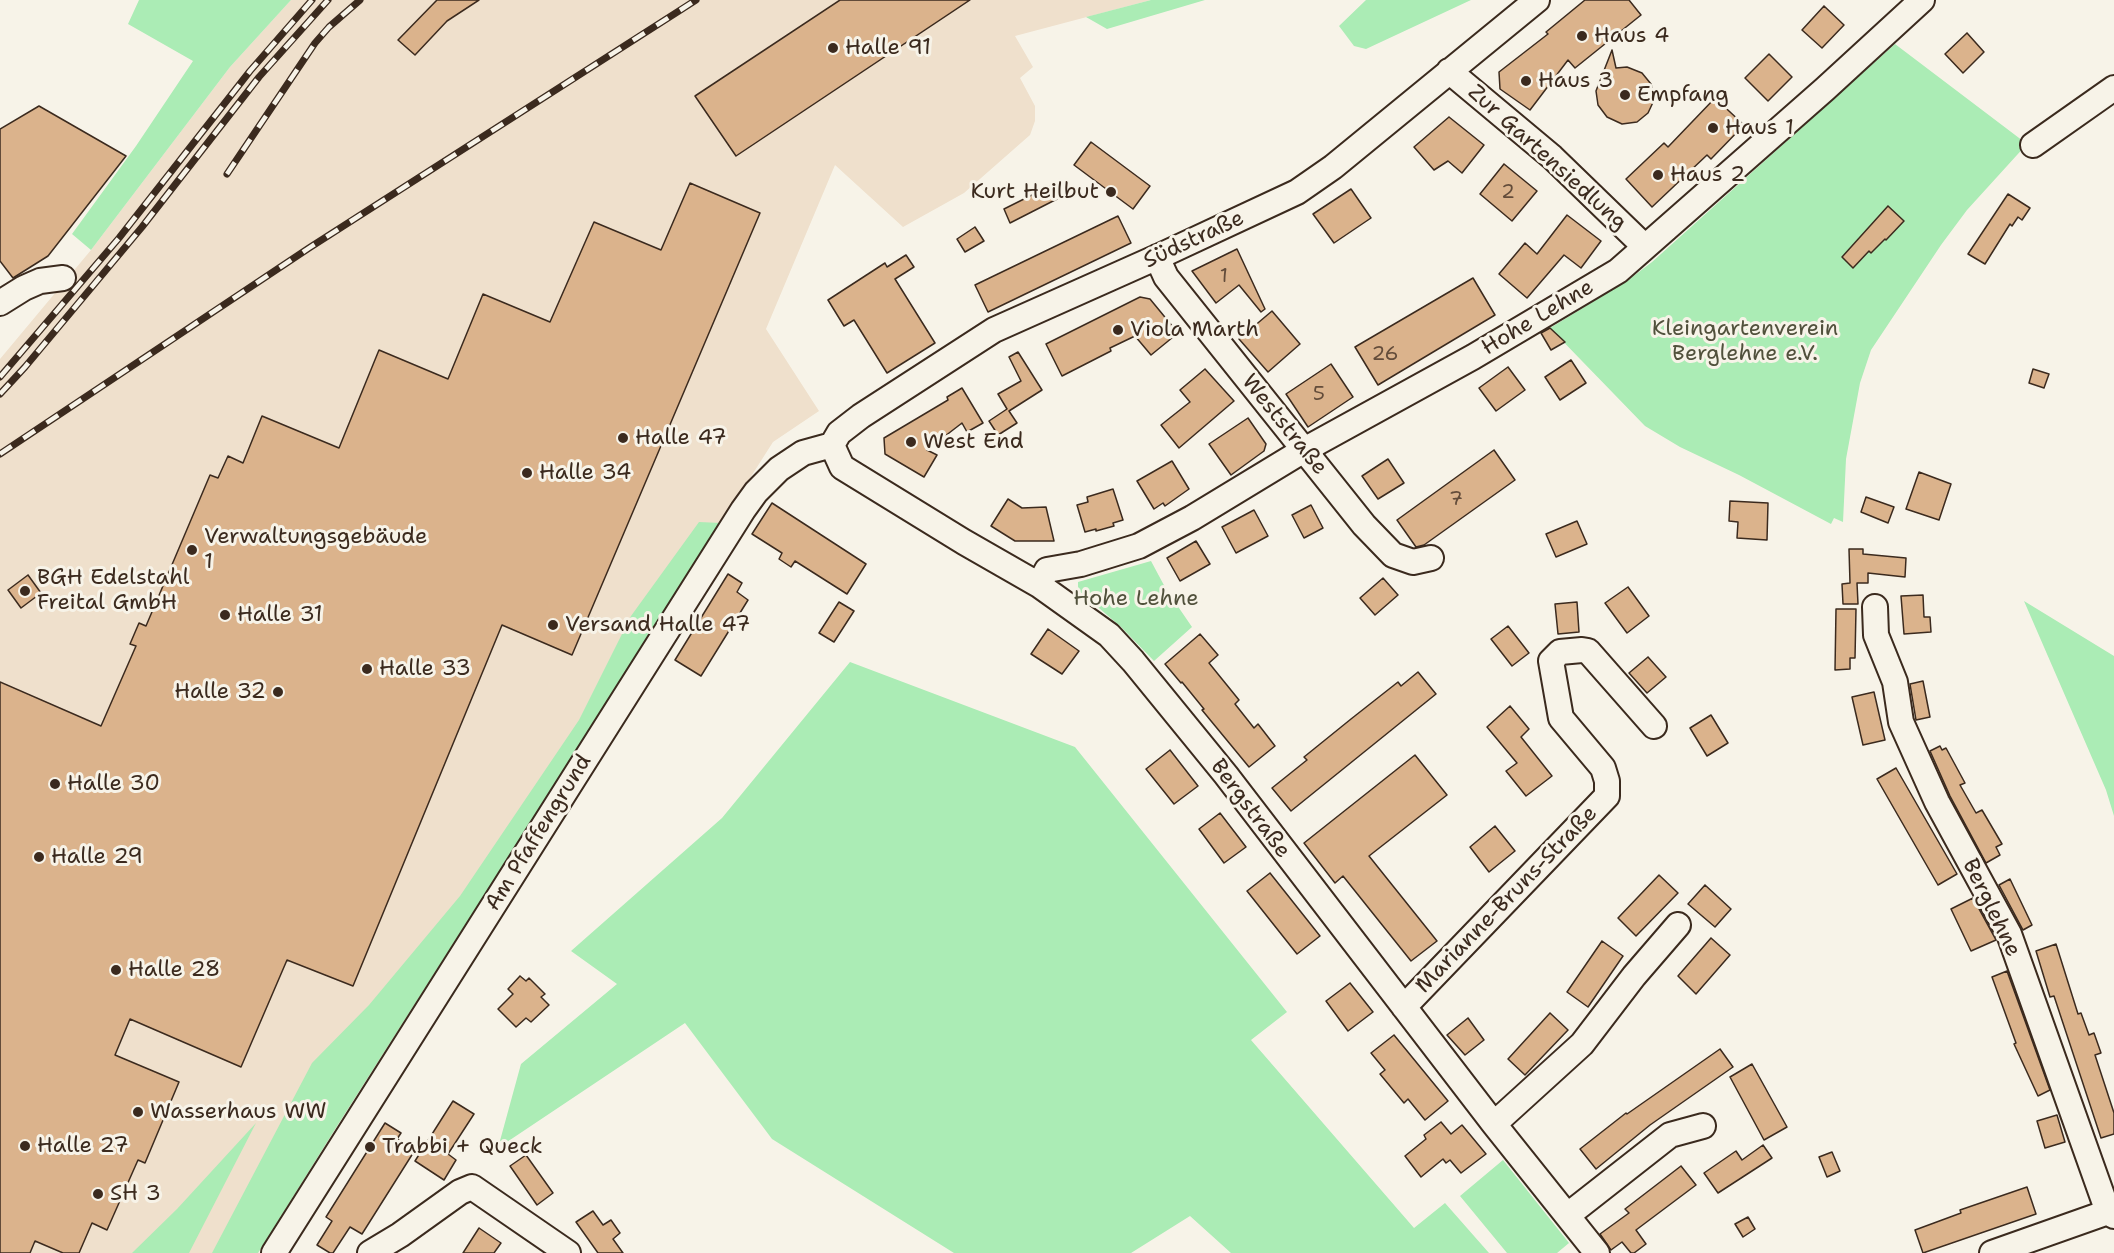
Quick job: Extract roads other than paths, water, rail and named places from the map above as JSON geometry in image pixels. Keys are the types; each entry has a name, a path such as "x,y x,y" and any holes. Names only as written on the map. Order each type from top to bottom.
{"street":[{"name":"Südstraße","path":"832,445 839,433 861,416 994,330 1297,192 1333,167 1537,0"},
{"name":"Hohe Lehne","path":"1039,585 1047,570 1081,564 1138,546 1202,512 1304,450 1473,357 1618,271 1825,89 1922,0"},
{"name":"Zur Gartensiedlung","path":"1449,71 1552,157 1644,246"},
{"path":"2033,146 2114,88"},
{"name":"Weststraße","path":"1157,257 1166,277 1364,525 1393,555 1413,562 1431,558"},
{"path":"0,303 40,281 63,278"},
{"name":"Bergstraße","path":"832,445 842,467 1039,585 1109,635 1226,775 1302,877 1597,1253"},
{"name":"Am Pfaffengrund","path":"274,1253 743,510 756,492 779,469 803,453 832,445"},
{"name":"Berglehne","path":"1875,607 1876,635 1895,682 1901,722 1937,802 2009,934 2111,1214"},
{"name":"Marianne-Bruns-Straße","path":"1404,1007 1607,796 1607,781 1603,768 1562,718 1551,662 1555,657 1560,652 1588,651 1654,726"},
{"path":"1494,1124 1582,1044 1634,976 1678,925"},
{"path":"1568,1215 1670,1135 1704,1126"},
{"path":"370,1253 400,1235 460,1192 472,1187 568,1253"},
{"path":"1992,1253 2111,1214"}],"railway":[{"path":"0,377 119,238 250,71 312,0"},
{"path":"0,394 142,227 259,77 328,0"},
{"path":"227,174 315,43 329,27 360,0"},
{"path":"0,454 309,248 696,0"}],"place":[{"name":"Haus 4","path":"1582,36"},
{"name":"Halle 91","path":"833,48"},
{"name":"Haus 3","path":"1526,81"},
{"name":"Empfang","path":"1625,95"},
{"name":"Haus 1","path":"1713,128"},
{"name":"Haus 2","path":"1658,175"},
{"name":"Kurt Heilbut","path":"1111,192"},
{"name":"Viola Marth","path":"1118,330"},
{"name":"Halle 47","path":"623,438"},
{"name":"West End","path":"911,442"},
{"name":"Halle 34","path":"527,473"},
{"name":"Verwaltungsgebäude 1","path":"192,550"},
{"name":"BGH Edelstahl Freital GmbH","path":"25,591"},
{"name":"Halle 31","path":"225,615"},
{"name":"Versand Halle 47","path":"553,625"},
{"name":"Halle 33","path":"367,669"},
{"name":"Halle 32","path":"278,692"},
{"name":"Halle 30","path":"55,784"},
{"name":"Halle 29","path":"39,857"},
{"name":"Halle 28","path":"116,970"},
{"name":"Wasserhaus WW","path":"138,1112"},
{"name":"Halle 27","path":"25,1146"},
{"name":"Trabbi + Queck","path":"370,1147"},
{"name":"SH 3","path":"98,1194"}],"park label":[{"name":"Kleingartenverein Berglehne e.V.","path":"1745,342"}]}
